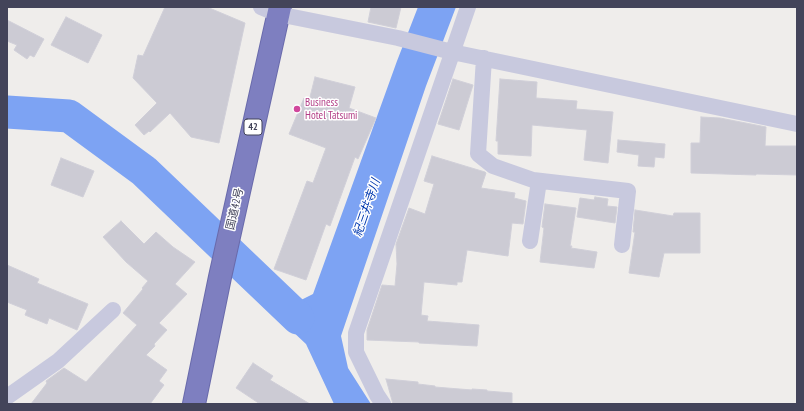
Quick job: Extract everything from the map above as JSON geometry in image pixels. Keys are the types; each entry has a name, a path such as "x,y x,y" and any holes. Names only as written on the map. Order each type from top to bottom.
{"highway":[{"name":"国道42号","path":"194,404 275,9"}],"street":[{"path":"383,404 356,352 356,333 449,51 468,7"},
{"path":"275,9 449,51 797,124"},
{"path":"484,58 478,154 493,166 533,180 628,191 622,244"},
{"path":"530,241 539,181"},
{"path":"7,397 58,361 113,310"}],"water":[{"name":"紀三井寺川","path":"418,7 456,7 426,86 341,336 348,368 371,404 334,404 306,344 259,300 272,276 301,300 313,294"}],"building":[{"path":"165,7 207,7 245,23 219,143 191,137 170,113 150,132 149,131 144,135 135,125 157,103 133,78 138,55 143,56"},
{"path":"371,7 401,7 396,28 368,22"},
{"path":"66,17 102,35 88,63 51,45"},
{"path":"7,20 44,39 34,57 30,55 27,59 14,50 17,45 7,41"},
{"path":"315,77 355,87 349,108 376,118 358,159 355,157 330,226 326,224 306,280 274,269 307,181 313,183 326,148 289,134 304,98 309,101"},
{"path":"453,79 473,85 459,130 438,124"},
{"path":"500,79 537,82 536,98 577,101 576,109 613,112 608,163 584,160 587,130 532,125 531,156 498,154 498,141 496,141"},
{"path":"701,117 720,118 766,127 765,146 797,146 797,175 691,173 691,143 700,143"},
{"path":"618,140 665,144 664,158 655,157 654,167 638,166 639,155 617,152"},
{"path":"432,156 485,172 486,173 481,188 515,193 514,198 526,201 523,224 512,223 508,256 467,250 462,282 457,282 457,285 424,282 421,315 428,316 427,321 479,325 477,346 367,340 367,330 382,285 395,286 397,264 396,244 409,208 425,214 434,184 424,181"},
{"path":"61,158 94,171 83,197 51,185"},
{"path":"595,197 608,199 607,206 617,207 615,223 577,217 580,198 594,200"},
{"path":"545,204 576,208 570,246 572,246 571,248 597,252 594,268 540,262"},
{"path":"635,210 673,216 674,213 700,213 700,253 664,253 659,277 629,273 635,232 633,232"},
{"path":"121,221 144,244 156,232 173,247 195,262 175,284 187,294 159,323 167,330 146,355 167,370 159,381 164,385 150,404 31,404 47,383 46,381 64,368 86,382 137,325 123,313 148,281 126,262 103,237"},
{"path":"7,265 39,279 37,283 88,304 77,330 49,318 47,324 25,315 27,310 7,302"},
{"path":"253,363 273,376 270,380 310,404 260,404 236,388"},
{"path":"386,379 418,382 418,384 435,387 512,393 512,404 393,404"}],"waterway":[{"path":"7,112 69,116 144,171 298,318"}],"place":[{"name":"Business Hotel Tatsumi","path":"297,109"}]}
